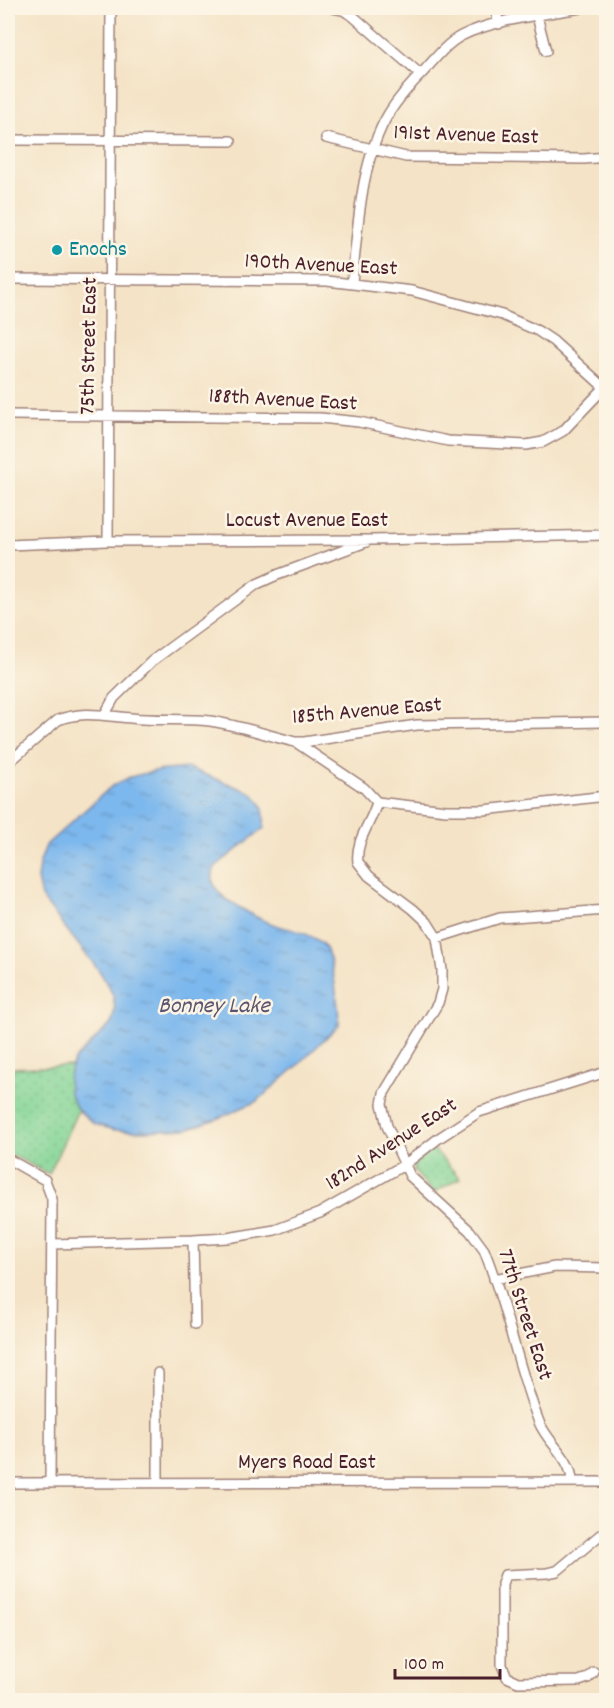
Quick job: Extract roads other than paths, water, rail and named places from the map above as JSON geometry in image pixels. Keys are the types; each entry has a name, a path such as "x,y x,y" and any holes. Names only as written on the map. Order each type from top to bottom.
{"street":[{"name":"75th Street East","path":"108,541 111,8"},
{"path":"333,8 343,10 354,17 420,75"},
{"path":"495,8 499,24"},
{"path":"352,282 366,174 372,151 389,114 408,87 444,49 460,37 499,24 581,8"},
{"path":"537,16 546,51"},
{"name":"191st Avenue East","path":"326,138 372,151 418,158 584,159 606,157"},
{"path":"8,140 231,141"},
{"name":"190th Avenue East","path":"8,279 303,280 352,282 421,293 517,321 553,342 606,388"},
{"name":"188th Avenue East","path":"8,415 320,418 448,441 526,445 543,442 562,431 606,388"},
{"name":"Locust Avenue East","path":"8,545 108,541 372,540 606,535"},
{"path":"105,714 114,698 152,661 257,584 277,574 372,540"},
{"name":"185th Avenue East","path":"8,763 58,720 67,716 105,714 128,718 211,722 295,742 317,741 417,725 606,722"},
{"path":"295,742 364,788 377,802 446,810 484,810 606,796"},
{"name":"77th Street East","path":"377,802 359,843 360,866 369,876 420,915 436,938 442,970 441,995 382,1100 387,1126 410,1176 481,1244 540,1426 569,1464 572,1470 572,1481"},
{"path":"436,938 500,918 606,910"},
{"name":"182nd Avenue East","path":"52,1244 193,1240 253,1234 297,1223 320,1213 404,1165 439,1138 486,1109 606,1072"},
{"path":"8,1159 36,1174 48,1184 52,1199 50,1483"},
{"path":"193,1240 195,1324"},
{"path":"494,1279 555,1267 606,1268"},
{"path":"158,1373 158,1482"},
{"name":"Myers Road East","path":"8,1483 606,1482"},
{"path":"594,1672 588,1678 579,1681 518,1682 507,1677 502,1665 502,1584 505,1575 547,1573 557,1570 606,1530"}],"water":[{"name":"Bonney Lake","path":"188,768 250,792 261,804 264,812 264,828 215,867 213,882 221,894 244,910 270,923 314,938 325,947 333,973 339,1025 257,1101 217,1119 187,1129 115,1130 94,1124 78,1110 69,1093 68,1078 74,1060 111,1024 115,1010 113,995 100,972 41,897 37,879 39,865 46,845 112,786 130,777 155,771"}],"place":[{"name":"Enochs","path":"57,250"}]}
